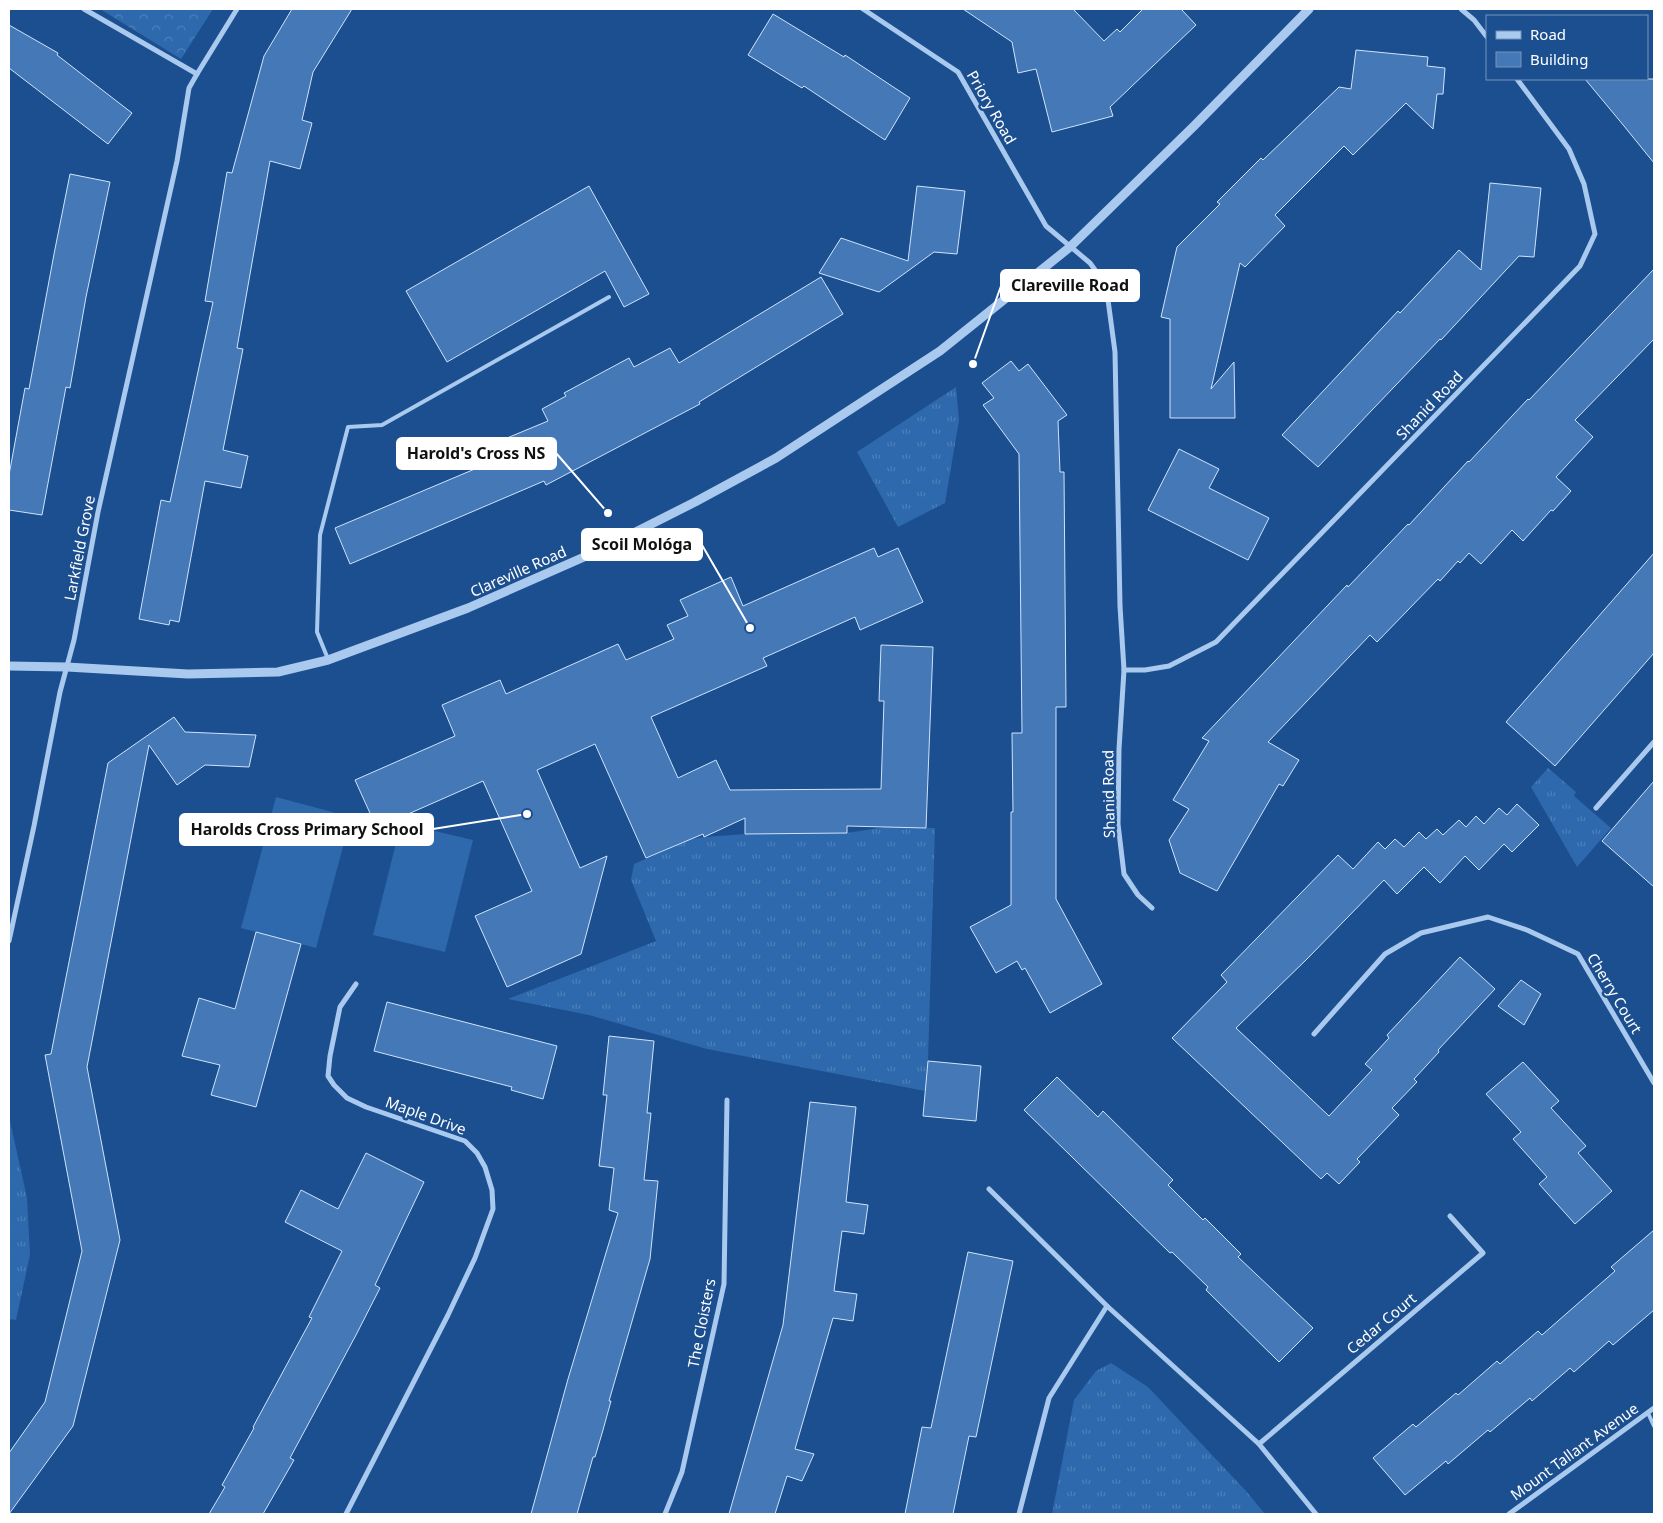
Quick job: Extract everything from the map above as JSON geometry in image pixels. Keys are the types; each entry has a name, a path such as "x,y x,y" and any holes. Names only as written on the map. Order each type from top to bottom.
{"street":[{"path":"84,9 197,74 237,9"},
{"name":"Priory Road","path":"863,9 958,72 1046,226 1070,247"},
{"name":"Clareville Road","path":"9,666 67,667 188,674 278,672 328,660 468,608 600,550 695,502 776,458 940,351 1070,247 1194,126 1309,9"},
{"path":"1461,9 1474,20 1486,36"},
{"name":"Larkfield Grove","path":"9,941 60,692 74,640 98,512 177,161 190,88 197,74"},
{"name":"Shanid Road","path":"1124,670 1145,670 1169,666 1216,642 1580,266 1595,234 1584,184 1569,149 1518,80"},
{"name":"Shanid Road","path":"1070,247 1090,263 1106,285 1110,315 1114,352 1120,606 1124,670 1118,824 1124,874 1138,895 1152,908"},
{"path":"1596,808 1654,742"},
{"name":"Cherry Court","path":"1314,1034 1385,954 1421,933 1488,917 1527,930 1578,954 1654,1083"},
{"name":"Maple Drive","path":"346,1514 448,1315 474,1258 493,1209 492,1190 485,1166 477,1153 465,1141 366,1107 346,1098 328,1076 340,1007 356,984"},
{"name":"The Cloisters","path":"665,1514 682,1472 724,1284 727,1100"},
{"path":"988,1189 1107,1306 1258,1444 1316,1514"},
{"name":"Cedar Court","path":"1258,1444 1483,1253 1450,1216"},
{"path":"1019,1514 1049,1398 1107,1306"},
{"name":"Mount Tallant Avenue","path":"1509,1514 1654,1408"}],"lane":[{"path":"328,660 317,632 320,535 348,427 382,425 609,297"},
{"path":"1648,1413 1654,1426"}],"green space":[{"path":"100,9 213,9 181,59"},
{"path":"956,387 959,420 945,503 898,527 857,452"},
{"path":"1548,768 1576,792 1574,796 1611,828 1577,867 1531,787"},
{"path":"276,797 351,817 316,948 241,928"},
{"path":"401,823 473,840 445,952 373,935"},
{"path":"885,827 935,828 928,1061 925,1091 707,1049 589,1015 508,999 656,941 631,880 634,864 691,839 745,834 847,833"},
{"path":"9,1121 27,1198 30,1255 16,1320 9,1319"},
{"path":"1111,1363 1148,1387 1246,1491 1265,1514 1052,1514 1074,1400 1096,1371"}],"building":[{"path":"292,9 352,9 313,72 302,120 312,123 300,169 270,161 237,348 243,349 223,450 248,456 241,488 205,481 179,622 170,620 169,625 139,619 161,500 170,502 213,302 205,301 227,172 232,173 264,56"},
{"path":"963,9 1073,9 1104,41 1117,29 1120,32 1143,9 1181,9 1196,25 1110,107 1113,116 1052,132 1036,69 1018,73 1012,42"},
{"path":"773,14 844,57 845,55 910,98 885,140 804,86 802,88 748,55"},
{"path":"9,25 58,53 57,55 132,113 108,144 9,68"},
{"path":"1356,50 1428,57 1427,66 1445,68 1443,94 1437,94 1433,129 1406,103 1353,155 1344,146 1275,215 1285,226 1245,267 1240,263 1211,389 1234,362 1235,418 1170,418 1170,319 1161,317 1177,247 1220,204 1217,202 1261,158 1263,160 1339,87 1351,89"},
{"path":"1654,79 1654,163 1586,80"},
{"path":"70,174 110,182 86,297 70,388 66,387 42,515 9,510 9,475 25,388 29,389"},
{"path":"1490,183 1541,188 1534,257 1519,256 1318,467 1282,435 1398,311 1400,313 1459,250 1481,270"},
{"path":"589,186 649,294 624,307 605,271 447,362 406,291"},
{"path":"917,186 965,191 957,254 934,252 879,292 819,273 841,238 908,261"},
{"path":"1654,269 1654,339 1575,420 1593,437 1556,477 1571,491 1523,541 1512,530 1481,564 1469,553 1460,563 1458,561 1377,642 1370,635 1268,742 1299,760 1283,786 1279,784 1217,891 1180,873 1169,840 1189,809 1173,800 1209,741 1202,738 1347,585 1348,587 1409,525 1468,461"},
{"path":"821,277 843,314 699,402 700,404 546,485 544,481 350,564 335,528 489,463 483,448 548,421 542,409 566,396 564,393 629,358 634,367 670,348 679,363"},
{"path":"1011,361 1019,371 1028,364 1067,415 1058,421 1060,472 1064,472 1066,707 1056,707 1056,899 1102,984 1050,1013 1025,968 1022,970 1017,961 996,973 970,927 1011,905 1012,733 1022,733 1019,454 983,405 994,398 982,383"},
{"path":"1179,449 1219,469 1209,488 1269,518 1248,560 1148,510"},
{"path":"874,548 878,557 898,548 923,602 860,630 855,617 763,658 767,666 651,717 678,778 716,760 730,790 881,789 884,701 879,701 881,645 933,647 926,828 847,826 847,833 745,834 745,818 704,837 703,834 646,858 595,744 537,770 580,868 607,856 581,954 507,987 475,916 532,891 483,781 390,822 374,822 355,780 455,736 442,705 500,680 506,694 618,644 626,660 674,639 667,625 688,616 680,600 731,577 743,606"},
{"path":"1654,553 1654,653 1555,766 1506,722"},
{"path":"174,717 185,732 256,735 249,767 205,765 177,785 149,745 87,1067 120,1240 73,1426 9,1514 9,1453 45,1402 82,1251 45,1055 51,1054 108,763"},
{"path":"1654,781 1654,887 1602,841"},
{"path":"1517,804 1539,825 1512,852 1504,844 1479,870 1465,856 1440,883 1424,867 1397,894 1384,880 1236,1028 1329,1116 1372,1070 1365,1064 1389,1038 1387,1035 1460,957 1495,989 1438,1050 1439,1052 1414,1079 1417,1082 1392,1108 1399,1115 1357,1159 1360,1162 1339,1184 1327,1173 1321,1179 1172,1038 1227,982 1221,975 1338,855 1353,869 1378,842 1385,849 1395,839 1404,847 1419,832 1426,839 1437,829 1443,835 1459,820 1466,827 1476,816 1484,824 1499,808 1507,815"},
{"path":"256,932 301,944 256,1107 211,1095 220,1065 182,1056 199,998 235,1009"},
{"path":"1521,980 1541,994 1524,1025 1498,1006"},
{"path":"387,1002 557,1046 543,1099 511,1090 512,1087 374,1051"},
{"path":"609,1036 654,1041 647,1113 651,1113 644,1180 658,1181 650,1259 609,1401 611,1401 603,1430 595,1457 593,1457 577,1514 531,1514 568,1379 618,1213 609,1210 614,1168 599,1166 607,1095 603,1095"},
{"path":"928,1061 981,1066 976,1121 923,1116"},
{"path":"1523,1062 1559,1101 1551,1108 1586,1146 1578,1153 1612,1191 1575,1224 1539,1184 1547,1177 1513,1139 1521,1132 1486,1094"},
{"path":"1057,1077 1098,1117 1103,1111 1173,1180 1168,1185 1203,1220 1205,1218 1241,1254 1238,1257 1313,1328 1279,1362 1206,1290 1208,1287 1172,1252 1170,1253 1024,1110"},
{"path":"810,1102 856,1107 846,1202 868,1205 864,1234 842,1231 834,1291 857,1294 853,1321 833,1318 795,1449 814,1454 802,1481 787,1476 775,1514 729,1514 783,1325"},
{"path":"366,1153 424,1182 375,1285 380,1288 290,1458 294,1460 263,1514 209,1514 225,1487 222,1485 312,1318 309,1317 342,1251 285,1222 301,1190 338,1209"},
{"path":"1654,1230 1654,1310 1613,1345 1609,1341 1574,1372 1570,1368 1532,1401 1530,1398 1490,1432 1488,1430 1448,1464 1446,1461 1405,1495 1373,1458 1413,1424 1416,1427 1456,1393 1458,1395 1497,1361 1500,1364 1538,1331 1542,1335 1615,1271 1611,1267"},
{"path":"968,1252 1013,1261 976,1437 969,1436 953,1514 905,1514 922,1427 931,1428"}],"place":[{"name":"Clareville Road","path":"973,364"},
{"name":"Harold's Cross NS","path":"608,513"},
{"name":"Scoil Mológa","path":"750,628"},
{"name":"Harolds Cross Primary School","path":"527,814"}]}
